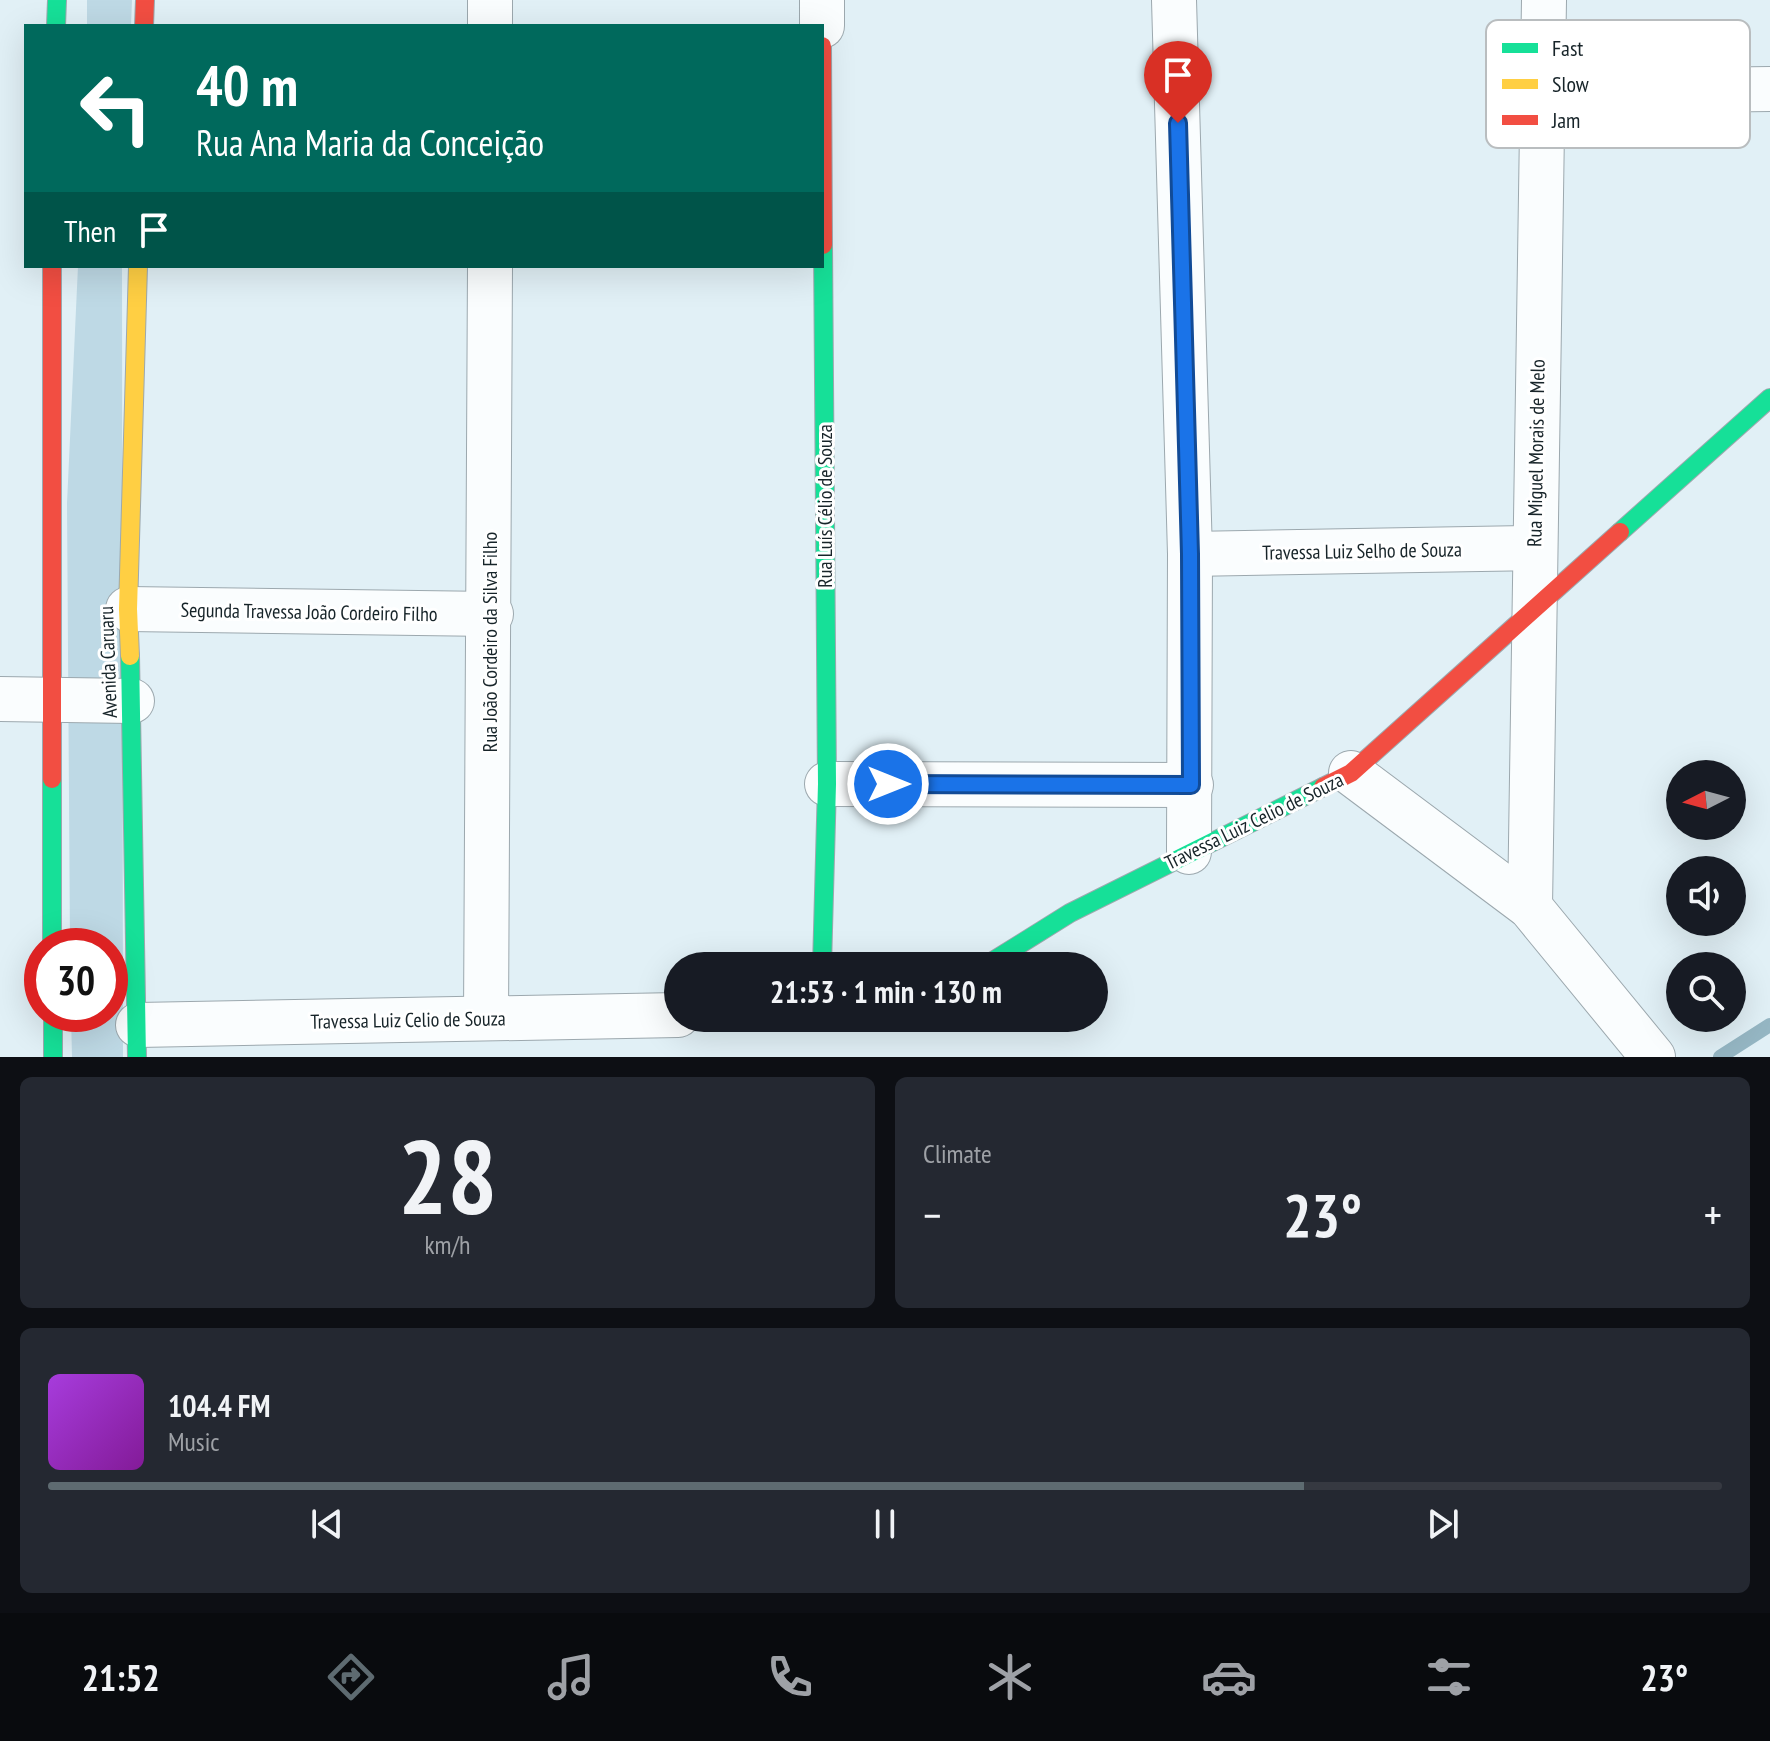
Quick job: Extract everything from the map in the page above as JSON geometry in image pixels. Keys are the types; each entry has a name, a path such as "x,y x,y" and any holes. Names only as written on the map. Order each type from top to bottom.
{"street":[{"path":"56,24 57,0"},
{"path":"144,24 145,0"},
{"path":"490,0 490,24"},
{"path":"822,0 822,24"},
{"path":"1174,0 1190,554 1189,852"},
{"name":"Rua Miguel Morais de Melo","path":"1544,0 1544,20"},
{"path":"1750,89 1770,89"},
{"name":"Rua Miguel Morais de Melo","path":"1530,907 1533,548 1544,148"},
{"path":"52,268 49,701 52,928"},
{"name":"Avenida Caruaru","path":"138,268 128,609 138,1041"},
{"name":"Rua João Cordeiro da Silva Filho","path":"486,1018 491,614 490,268"},
{"name":"Rua Luís Célio de Souza","path":"822,952 827,784 824,268"},
{"name":"Travessa Luiz Celio de Souza","path":"1007,952 1070,913 1351,773 1770,398"},
{"name":"Travessa Luiz Selho de Souza","path":"1190,554 1533,548"},
{"name":"Segunda Travessa João Cordeiro Filho","path":"128,609 491,614"},
{"path":"0,699 132,701"},
{"path":"1351,773 1530,907 1653,1057"},
{"path":"827,784 1191,785"},
{"name":"Travessa Luiz Celio de Souza","path":"138,1041 486,1018 664,1015"},
{"path":"53,1032 53,1057"}],"shaded area":[{"path":"87,0 132,0 131,24 87,24"},
{"path":"78,268 122,268 123,928 70,928 67,503"},
{"path":"71,1032 123,1032 123,1057 72,1057"}],"waterway":[{"path":"1720,1057 1770,1025"}],"traffic: fast":[{"path":"56,24 57,0"},
{"path":"822,952 827,784 823,268"},
{"path":"1620,532 1770,398"},
{"path":"130,656 137,1057"},
{"path":"52,779 52,928"},
{"path":"1007,952 1070,913 1323,787"},
{"path":"53,1032 53,1057"}],"traffic: slow":[{"path":"130,656 128,609 138,268"}],"traffic: jam":[{"path":"144,24 145,0"},
{"path":"52,268 52,779"},
{"path":"1323,787 1351,773 1620,532"}],"route":[{"path":"888,784 1191,785 1190,554 1178,123"}]}
